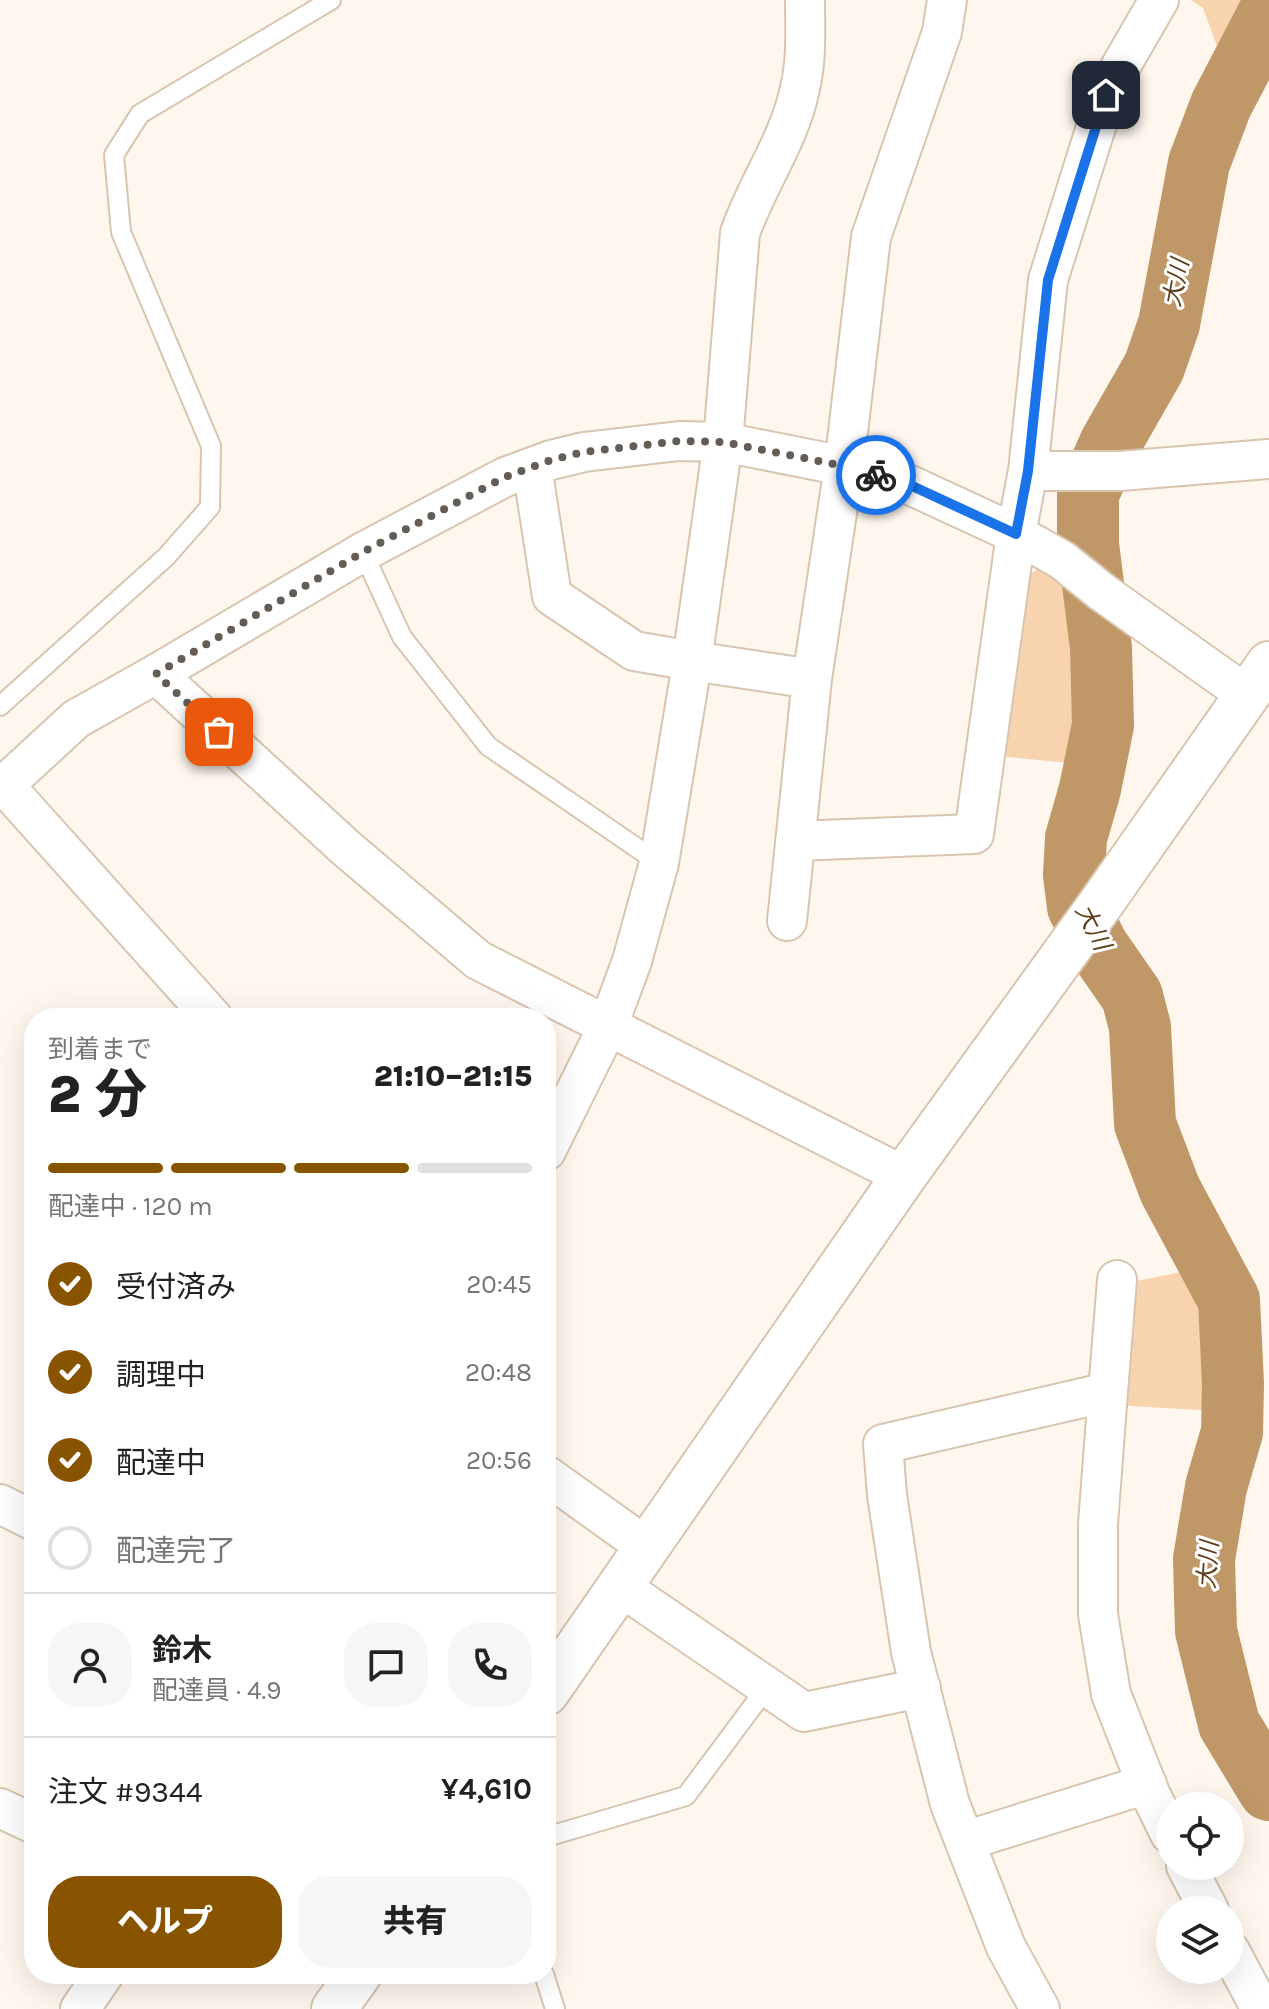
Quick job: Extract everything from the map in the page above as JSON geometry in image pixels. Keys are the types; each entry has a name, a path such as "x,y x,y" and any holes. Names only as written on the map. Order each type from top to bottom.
{"street":[{"path":"556,1131 608,1026 632,961 659,863 723,442 740,233 749,206 785,135 800,89 805,48 805,0"},
{"path":"787,921 812,679 844,466 871,237 942,32 947,0"},
{"path":"795,841 974,834 1016,534 1041,471 1048,280 1106,95 1159,0"},
{"path":"204,1008 2,787 76,719 363,552 505,477 551,460 584,452 679,441 723,442 844,466 910,485 1016,534 1062,560 1102,592 1258,679 904,1176 556,1679"},
{"path":"1041,471 1120,471 1269,459"},
{"path":"532,467 552,596 634,651 812,679"},
{"path":"156,674 346,848 478,960 904,1176"},
{"path":"1117,1280 1098,1524 1098,1614 1111,1694 1156,1804"},
{"path":"1040,2009 1006,1947 950,1804 911,1652 883,1444 1108,1392"},
{"path":"556,1482 648,1548"},
{"path":"0,1504 24,1516"},
{"path":"621,1587 804,1712 921,1688"},
{"path":"965,1841 1147,1784"},
{"path":"0,1808 24,1819"},
{"path":"80,2009 97,1984"},
{"path":"334,2009 352,1984"},
{"path":"1241,1984 1249,2006"}],"lane":[{"path":"0,706 166,557 210,507 211,446 121,232 114,155 140,114 331,0"},
{"path":"363,552 402,637 488,746 659,863"},
{"path":"556,1834 686,1796 767,1687"},
{"path":"547,1984 555,2009"}],"shaded area":[{"path":"1191,0 1268,0 1228,76 1203,8"},
{"path":"1041,567 1088,595 1097,724 1089,765 990,755 1016,583"},
{"path":"1201,1268 1211,1299 1216,1411 1115,1405 1132,1282"}],"waterway":[{"name":"大川","path":"1269,13 1221,105 1199,163 1169,324 1154,367 1110,444 1088,494 1088,544 1101,648 1103,725 1076,838 1074,875 1078,907 1098,947 1132,996 1140,1027 1145,1124 1170,1190 1229,1300 1232,1432 1216,1487 1204,1559 1206,1631 1229,1724 1269,1790"}],"way so far":[{"path":"219,732 156,674 363,552 505,477 584,452 679,441 723,442 876,475"}],"route":[{"path":"876,475 910,485 1016,534 1028,471 1048,280 1106,95"}]}
